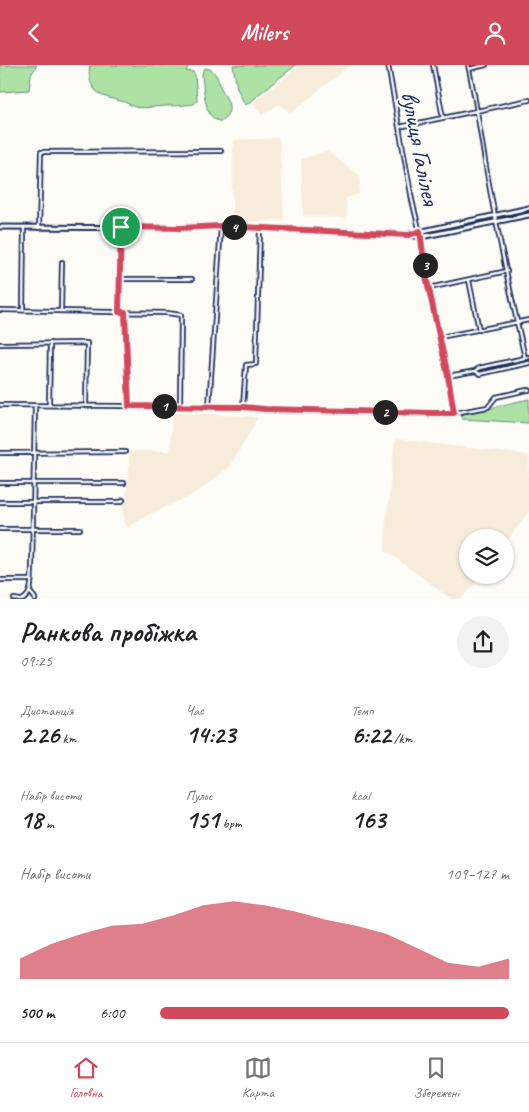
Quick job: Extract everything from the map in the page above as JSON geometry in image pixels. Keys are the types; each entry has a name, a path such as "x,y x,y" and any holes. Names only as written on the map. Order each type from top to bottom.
{"street":[{"name":"вулиця Галілея","path":"388,65 412,200 422,237 429,288 454,413"},
{"path":"433,65 443,118"},
{"path":"448,376 527,357 517,323 495,215 468,67 486,65"},
{"path":"399,127 529,100"},
{"path":"39,228 41,152 221,151"},
{"path":"409,235 529,208"},
{"path":"0,227 180,228 221,226 422,237 529,215"},
{"path":"209,407 221,226"},
{"path":"24,227 24,310"},
{"path":"119,312 121,227"},
{"path":"243,407 246,365 256,364 260,229"},
{"path":"61,310 62,262"},
{"path":"429,288 507,271"},
{"path":"120,279 192,279"},
{"path":"469,280 479,330"},
{"path":"0,310 61,310 181,315 180,407"},
{"path":"125,312 129,406"},
{"path":"440,337 529,320"},
{"path":"0,343 87,343 86,405"},
{"path":"49,405 50,343"},
{"path":"475,371 480,373 529,363"},
{"path":"0,405 243,407 454,413 488,407 496,397 529,391"},
{"path":"14,599 27,597 30,592 35,406"},
{"path":"0,453 125,452"},
{"path":"0,483 124,483"},
{"path":"0,502 117,502 124,500"},
{"path":"0,529 80,529"},
{"path":"0,580 31,580"},
{"path":"30,592 36,599"}],"shaded area":[{"path":"300,65 350,65 291,113 280,104 262,115 253,103"},
{"path":"279,138 284,220 232,223 233,140"},
{"path":"327,151 360,176 359,194 346,198 347,218 303,216 301,159"},
{"path":"172,413 258,417 229,467 190,496 152,513 128,527 125,523 122,504 126,500 129,451 170,451"},
{"path":"395,439 529,455 529,511 514,532 514,529 459,529 459,584 475,584 461,599 451,599 385,550"}],"green space":[{"path":"0,65 37,65 31,75 29,90 0,92"},
{"path":"90,65 189,65 186,71 193,72 195,75 197,101 194,104 184,105 135,107 123,101 103,96 95,90 89,76"},
{"path":"233,65 296,65 245,105 237,88"},
{"path":"205,68 213,71 217,77 228,103 229,111 222,121 216,120 208,111 202,75"},
{"path":"529,399 529,423 462,419 461,414"}],"route":[{"path":"221,226 409,235 420,231 426,276 448,376 454,413 129,406 125,312 119,312 121,227 180,228 221,226"}]}
